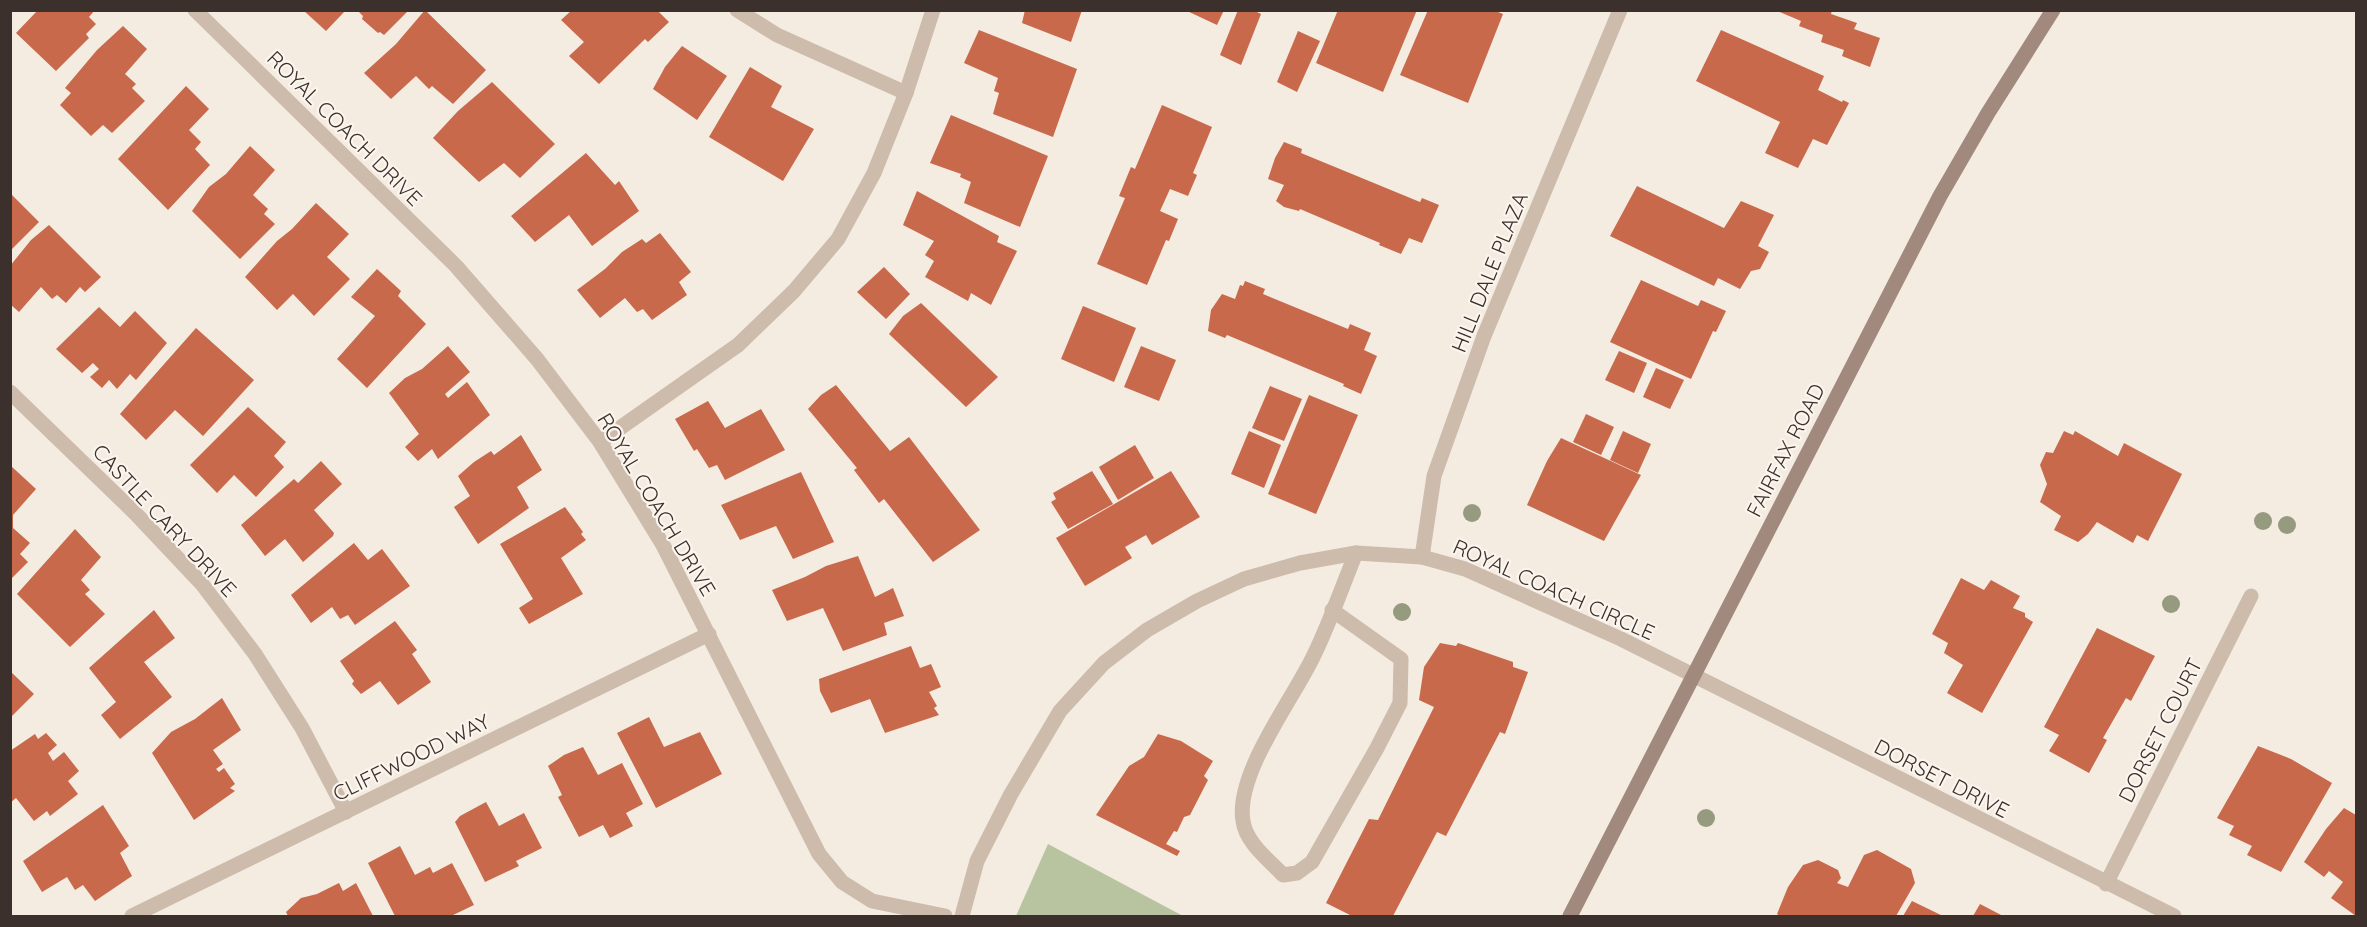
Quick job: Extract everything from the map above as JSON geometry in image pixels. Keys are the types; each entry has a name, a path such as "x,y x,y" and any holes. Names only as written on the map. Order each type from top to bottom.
{"main road":[{"name":"FAIRFAX ROAD","path":"1570,916 1940,196 1988,113 2053,10"}],"street":[{"name":"ROYAL COACH DRIVE","path":"195,10 456,266 537,359 600,442 663,545 710,634 819,854 842,882 872,901 945,916"},
{"path":"737,10 777,35 906,93"},
{"path":"600,442 738,345 794,291 838,239 874,173 906,93 933,10"},
{"name":"HILL DALE PLAZA","path":"1422,557 1434,476 1484,336 1620,10"},
{"name":"CASTLE CARY DRIVE","path":"10,392 136,514 201,584 255,654 302,728 346,812"},
{"path":"1332,610 1401,659 1400,703 1312,862 1297,873 1283,875 1251,841 1243,821 1246,787 1264,744 1314,656 1332,610 1356,553"},
{"name":"ROYAL COACH CIRCLE","path":"962,916 976,861 1011,794 1060,711 1104,663 1147,630 1197,601 1244,579 1300,563 1356,553 1422,557 1465,569 1621,639 1692,675"},
{"name":"DORSET COURT","path":"2106,884 2251,596"},
{"name":"CLIFFWOOD WAY","path":"132,916 710,634"},
{"name":"DORSET DRIVE","path":"1692,675 2174,916"}],"green space":[{"path":"1048,844 1183,916 1016,916"}],"building":[{"path":"38,10 95,10 89,17 96,24 86,34 89,38 56,71 16,33"},
{"path":"303,10 346,10 326,31"},
{"path":"357,10 409,10 384,35 378,33 362,19 363,16"},
{"path":"425,10 486,70 453,104 432,86 429,89 416,76 391,99 364,73 396,44"},
{"path":"572,10 657,10 669,22 648,42 645,39 599,84 569,56 584,42 561,20"},
{"path":"1025,10 1082,10 1071,42 1022,23"},
{"path":"1185,10 1224,10 1217,25"},
{"path":"1238,10 1253,10 1261,14 1241,65 1220,55"},
{"path":"1338,10 1417,10 1383,92 1316,63"},
{"path":"1428,10 1493,10 1503,14 1468,103 1400,75"},
{"path":"1775,10 1832,10 1831,14 1857,23 1854,29 1880,38 1870,67 1842,56 1844,50 1821,42 1823,35 1799,26 1801,21"},
{"path":"123,26 147,49 125,74 136,84 132,88 145,101 112,133 103,125 91,136 60,105 71,93 65,88 97,50"},
{"path":"979,30 1077,69 1053,137 993,114 999,93 994,91 998,78 964,63"},
{"path":"1721,30 1824,76 1818,90 1849,103 1827,145 1813,139 1798,168 1765,153 1780,122 1696,81"},
{"path":"1298,31 1320,41 1297,92 1277,82"},
{"path":"682,46 727,76 697,120 653,89 665,67"},
{"path":"750,67 782,86 771,107 814,129 783,181 709,137"},
{"path":"492,82 555,144 520,178 504,163 479,182 433,138 458,111"},
{"path":"186,86 209,109 189,130 201,142 195,149 210,165 168,210 118,159"},
{"path":"1162,105 1212,127 1193,173 1197,175 1188,196 1170,189 1160,211 1178,219 1169,241 1166,240 1147,285 1097,264 1125,198 1119,196 1131,167 1135,169"},
{"path":"951,115 1048,156 1020,227 964,203 971,182 960,177 961,174 930,163"},
{"path":"1284,142 1302,149 1301,153 1420,202 1422,198 1439,205 1422,243 1409,238 1401,254 1300,209 1299,211 1284,207 1276,201 1284,185 1268,179 1275,158"},
{"path":"250,146 275,170 253,195 268,209 264,214 275,224 240,259 192,211 209,187 226,174"},
{"path":"586,153 615,185 619,181 639,211 592,246 569,215 535,242 511,216"},
{"path":"1637,186 1724,228 1741,201 1774,215 1758,246 1769,252 1760,269 1751,271 1740,289 1718,278 1714,286 1610,236"},
{"path":"917,191 999,236 997,242 1017,251 991,305 971,293 968,301 925,277 934,261 925,255 934,241 903,225"},
{"path":"10,193 39,222 10,251"},
{"path":"316,203 349,234 327,257 350,279 314,316 293,294 277,310 245,277 277,241 292,229"},
{"path":"49,225 101,277 85,292 80,287 66,303 57,295 52,299 41,287 19,312 10,304 10,266 31,240"},
{"path":"660,233 691,272 679,282 687,295 652,320 643,309 637,312 625,298 600,318 577,290 605,269 622,252 642,239 646,243"},
{"path":"884,267 910,294 886,319 857,292"},
{"path":"377,269 401,291 398,296 426,324 367,388 337,359 375,316 351,297"},
{"path":"1641,280 1698,306 1701,300 1726,311 1716,332 1713,331 1691,379 1610,342"},
{"path":"1245,281 1265,289 1263,294 1348,329 1350,324 1371,333 1364,350 1377,356 1361,394 1343,386 1344,384 1227,335 1225,338 1208,331 1211,310 1222,294 1235,299 1240,285 1243,286"},
{"path":"921,303 998,377 966,407 889,334 903,316"},
{"path":"1083,306 1136,328 1114,382 1061,359"},
{"path":"99,307 120,327 135,311 167,343 136,380 130,374 117,389 109,380 102,388 90,377 99,369 93,363 82,373 56,349"},
{"path":"196,328 254,380 203,436 175,410 146,440 120,414"},
{"path":"448,346 470,372 445,394 448,398 467,382 490,415 438,459 432,449 418,461 405,447 419,434 389,393"},
{"path":"1141,346 1176,360 1159,401 1124,387"},
{"path":"1619,351 1647,363 1634,393 1605,380"},
{"path":"1656,368 1684,380 1670,409 1643,397"},
{"path":"836,385 890,451 909,437 980,530 933,562 884,499 879,503 854,470 857,468 808,409 821,395"},
{"path":"1270,386 1302,399 1284,441 1252,428"},
{"path":"1309,395 1358,415 1316,514 1268,494"},
{"path":"708,401 725,428 761,409 785,450 725,480 717,465 709,468 697,449 694,451 675,419"},
{"path":"248,407 286,442 274,456 284,467 256,497 234,475 217,493 190,465"},
{"path":"1586,414 1614,427 1601,455 1573,442"},
{"path":"1249,431 1281,445 1264,488 1231,474"},
{"path":"1623,431 1651,444 1638,473 1610,460"},
{"path":"2064,431 2073,435 2075,431 2118,456 2124,443 2182,474 2148,541 2137,535 2133,543 2097,522 2078,542 2054,530 2061,516 2040,502 2047,484 2040,465 2046,452 2053,453"},
{"path":"521,435 542,470 517,487 529,508 478,544 454,507 470,496 458,476 474,462 491,451 494,455"},
{"path":"1561,438 1641,475 1604,541 1527,505 1547,461"},
{"path":"1135,445 1154,478 1118,500 1099,467"},
{"path":"321,461 342,484 314,510 334,533 333,536 303,562 285,539 265,556 241,525 294,479 298,483"},
{"path":"10,465 36,489 13,515 13,528 30,543 20,554 28,562 10,580"},
{"path":"1092,471 1113,504 1068,529 1051,502 1056,499 1053,493"},
{"path":"1171,471 1200,517 1152,545 1146,535 1125,547 1132,558 1085,586 1056,538"},
{"path":"801,472 834,542 793,559 776,526 740,540 721,505"},
{"path":"565,507 586,540 561,558 583,594 529,624 519,608 533,599 500,544"},
{"path":"75,529 101,557 81,580 90,590 85,594 105,614 70,647 17,594"},
{"path":"354,543 368,560 382,549 410,586 355,625 348,615 340,619 332,607 311,623 291,595"},
{"path":"858,556 875,597 893,588 904,616 884,623 887,635 843,651 823,608 787,621 772,590 826,566"},
{"path":"1961,578 1984,590 1991,580 2020,596 2013,608 2025,613 2025,617 2033,622 1982,713 1947,693 1963,665 1944,653 1948,643 1932,634"},
{"path":"154,610 175,638 144,662 172,697 120,739 101,715 116,702 89,668"},
{"path":"395,621 417,650 412,654 431,682 398,705 380,681 361,694 352,684 354,681 340,661"},
{"path":"2097,628 2155,656 2131,701 2126,698 2103,738 2107,740 2089,773 2049,751 2059,735 2044,727"},
{"path":"1440,643 1456,646 1458,643 1513,662 1513,667 1528,672 1505,734 1500,732 1446,836 1437,832 1393,916 1352,916 1326,903 1369,819 1378,820 1434,707 1419,700 1424,667"},
{"path":"911,646 920,668 931,664 941,687 929,692 939,715 885,733 870,699 831,713 820,691 819,679"},
{"path":"10,671 34,694 10,718"},
{"path":"222,698 241,730 213,750 223,764 216,769 219,772 224,768 235,784 230,788 235,791 194,820 152,753 171,732 195,719"},
{"path":"649,717 664,747 700,732 722,774 656,808 617,733"},
{"path":"46,733 57,745 48,753 53,761 64,752 79,771 68,781 78,794 50,816 47,811 34,821 16,798 10,803 10,751 35,734 38,739"},
{"path":"1158,734 1181,741 1213,761 1204,776 1208,780 1190,815 1184,817 1177,832 1174,831 1166,844 1180,851 1177,856 1096,815 1129,766 1144,757"},
{"path":"2258,746 2291,759 2332,783 2281,872 2247,855 2252,846 2229,835 2234,826 2217,818"},
{"path":"583,747 598,775 622,763 643,804 626,813 633,826 610,838 603,825 579,837 558,797 562,795 548,766 564,755"},
{"path":"486,802 499,826 524,813 542,848 516,861 519,866 485,882 455,822 460,816"},
{"path":"103,805 129,846 120,853 132,876 95,901 83,885 75,890 67,877 42,892 23,861"},
{"path":"2344,808 2356,815 2356,916 2331,898 2343,882 2329,871 2324,877 2304,862 2326,829"},
{"path":"400,846 415,875 430,867 433,873 452,863 474,905 451,916 395,916 368,863"},
{"path":"1877,850 1911,869 1915,883 1896,916 1780,916 1777,914 1788,887 1803,865 1818,860 1838,870 1841,878 1837,883 1848,887 1864,855"},
{"path":"339,883 343,891 356,883 373,916 288,916 286,912 301,898 317,894"},
{"path":"1912,901 1943,916 1903,916"},
{"path":"1980,904 2003,916 1973,916"}]}
